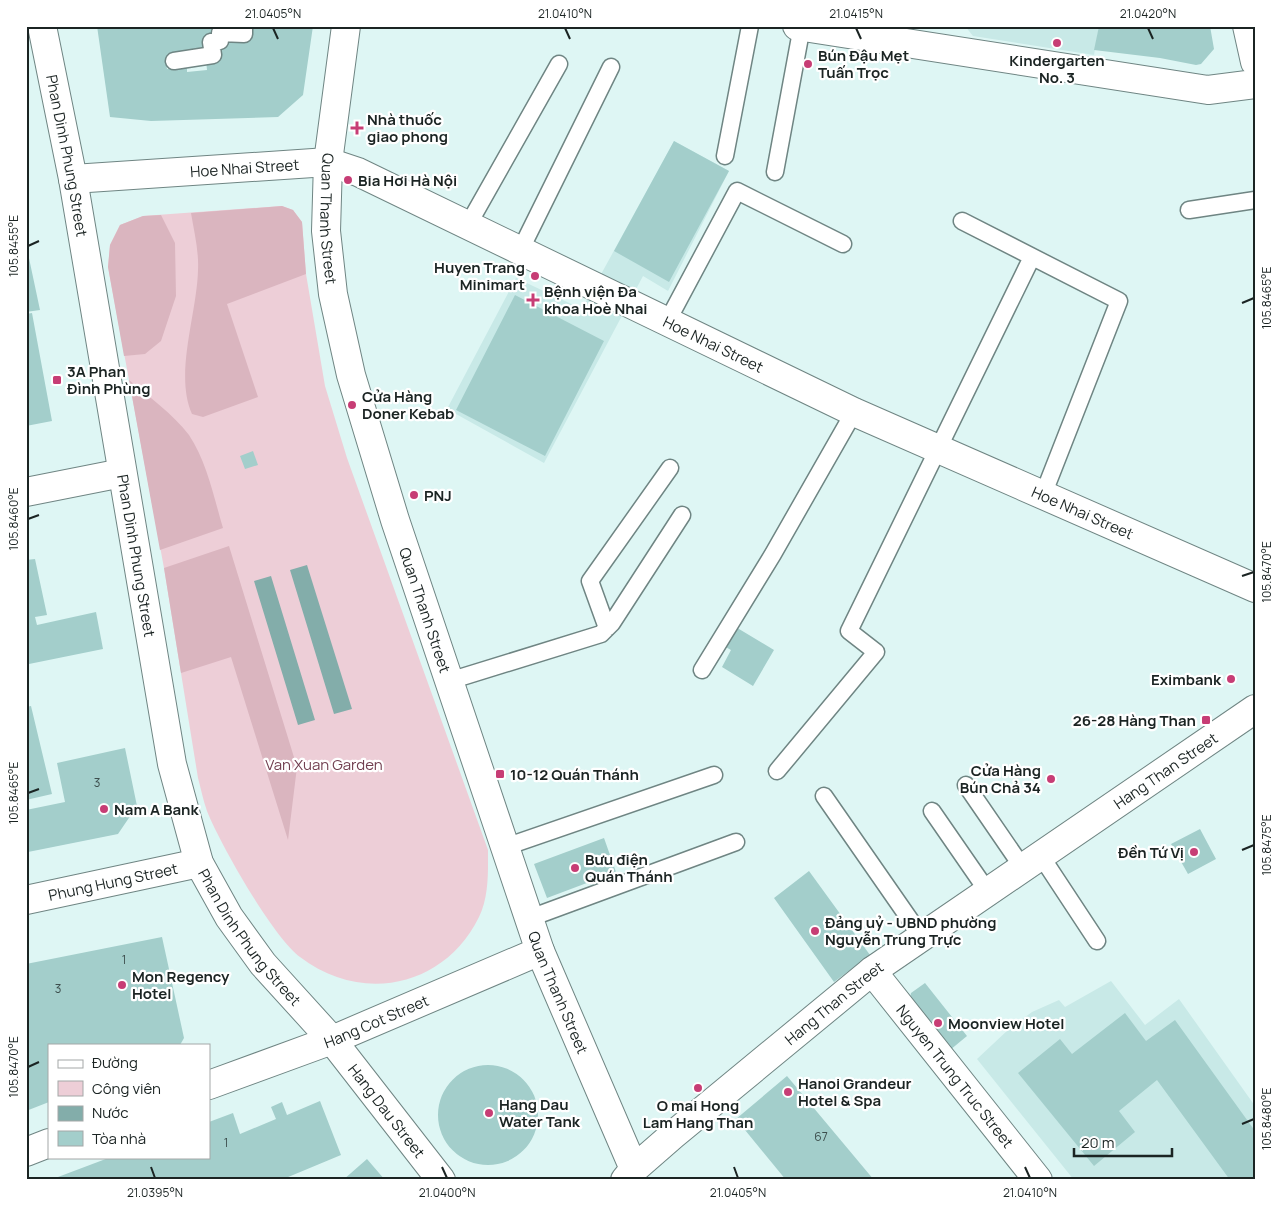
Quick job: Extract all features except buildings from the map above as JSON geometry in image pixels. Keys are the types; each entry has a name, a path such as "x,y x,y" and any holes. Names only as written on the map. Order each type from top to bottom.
{"street":[{"name":"Phan Dinh Phung Street","path":"42,26 73,179 172,764 200,863 229,917 263,964 332,1040"},
{"name":"Quan Thanh Street","path":"346,26 328,162 326,231 333,294 351,375 395,520 540,951 630,1174"},
{"path":"800,26 936,37 1208,90 1255,84"},
{"path":"1247,26 1255,62"},
{"name":"Hoe Nhai Street","path":"73,179 328,162 358,172 854,412 1255,588"},
{"path":"26,492 122,474"},
{"name":"Hang Than Street","path":"630,1174 680,1129 872,971 1255,709"},
{"name":"Phung Hung Street","path":"26,900 200,863"},
{"name":"Hang Cot Street","path":"210,1085 332,1040 540,951"},
{"name":"Nguyen Trung Truc Street","path":"872,971 1038,1180"},
{"name":"Hang Dau Street","path":"332,1040 441,1180"},
{"path":"26,1152 48,1144"}],"lane":[{"path":"174,61 213,55 211,42 220,40 220,33 244,34 244,26"},
{"path":"725,156 750,26"},
{"path":"775,172 800,26"},
{"path":"468,225 558,64"},
{"path":"520,251 611,67"},
{"path":"668,322 737,191 843,244"},
{"path":"1189,210 1255,200"},
{"path":"962,221 1118,301 1043,495"},
{"path":"777,771 876,652 849,631 1032,257"},
{"path":"702,670 773,554 854,412"},
{"path":"606,628 590,581 670,468"},
{"path":"449,681 601,634 682,515"},
{"path":"505,847 714,775"},
{"path":"966,785 1097,941"},
{"path":"824,796 922,937"},
{"path":"932,811 988,892"},
{"path":"530,918 736,842"}],"shaded area":[{"name":"Kindergarten No. 3","path":"965,26 1099,26 1094,55 973,36"},
{"name":"Bệnh viện Đa khoa Hoè Nhai","path":"674,141 729,171 668,291 643,276 544,463 447,409 516,278 582,309"},
{"path":"282,206 293,210 302,222 306,274 227,304 258,397 203,417 192,414 187,398 185,381 188,343 197,287 198,263 191,213"},
{"path":"161,215 175,243 176,296 161,341 145,354 124,356 108,267 110,245 120,225 143,216"},
{"path":"129,380 168,413 189,435 201,457 223,528 160,550"},
{"path":"229,546 297,767 288,840 231,657 181,673 164,568"},
{"path":"1111,981 1145,1025 1179,999 1255,1106 1255,1176 1251,1180 1074,1180 977,1059 1009,1029 1032,1012 1059,1000 1065,1007"}],"green space":[{"name":"Van Xuan Garden","path":"282,206 293,210 302,222 306,274 325,386 347,458 488,850 485,901 479,917 464,941 445,960 423,973 399,981 374,984 349,981 324,972 300,957 262,911 223,845 207,811 198,778 164,568 108,267 110,245 120,225 143,216"}],"water":[{"path":"307,565 352,709 334,714 290,570"},
{"path":"271,576 315,720 298,725 254,581"}],"place":[{"name":"Kindergarten No. 3","path":"1057,43"},
{"name":"Bún Đậu Mẹt Tuấn Trọc","path":"808,64"},
{"name":"Nhà thuốc giao phong","path":"357,128"},
{"name":"Bia Hơi Hà Nội","path":"348,180"},
{"name":"Huyen Trang Minimart","path":"535,276"},
{"name":"Bệnh viện Đa khoa Hoè Nhai","path":"533,300"},
{"name":"3A Phan Đình Phùng","path":"57,380"},
{"name":"Cửa Hàng Doner Kebab","path":"352,405"},
{"name":"PNJ","path":"414,495"},
{"name":"Eximbank","path":"1231,679"},
{"name":"26-28 Hàng Than","path":"1206,720"},
{"name":"10-12 Quán Thánh","path":"500,774"},
{"name":"Cửa Hàng Bún Chả 34","path":"1051,779"},
{"name":"Nam A Bank","path":"104,809"},
{"name":"Đền Tứ Vị","path":"1194,852"},
{"name":"Bưu điện Quán Thánh","path":"575,868"},
{"name":"Đảng uỷ - UBND phường Nguyễn Trung Trực","path":"815,931"},
{"name":"Mon Regency Hotel","path":"122,985"},
{"name":"Moonview Hotel","path":"938,1023"},
{"name":"O mai Hong Lam Hang Than","path":"698,1088"},
{"name":"Hanoi Grandeur Hotel & Spa","path":"788,1092"},
{"name":"Hang Dau Water Tank","path":"489,1113"}]}
